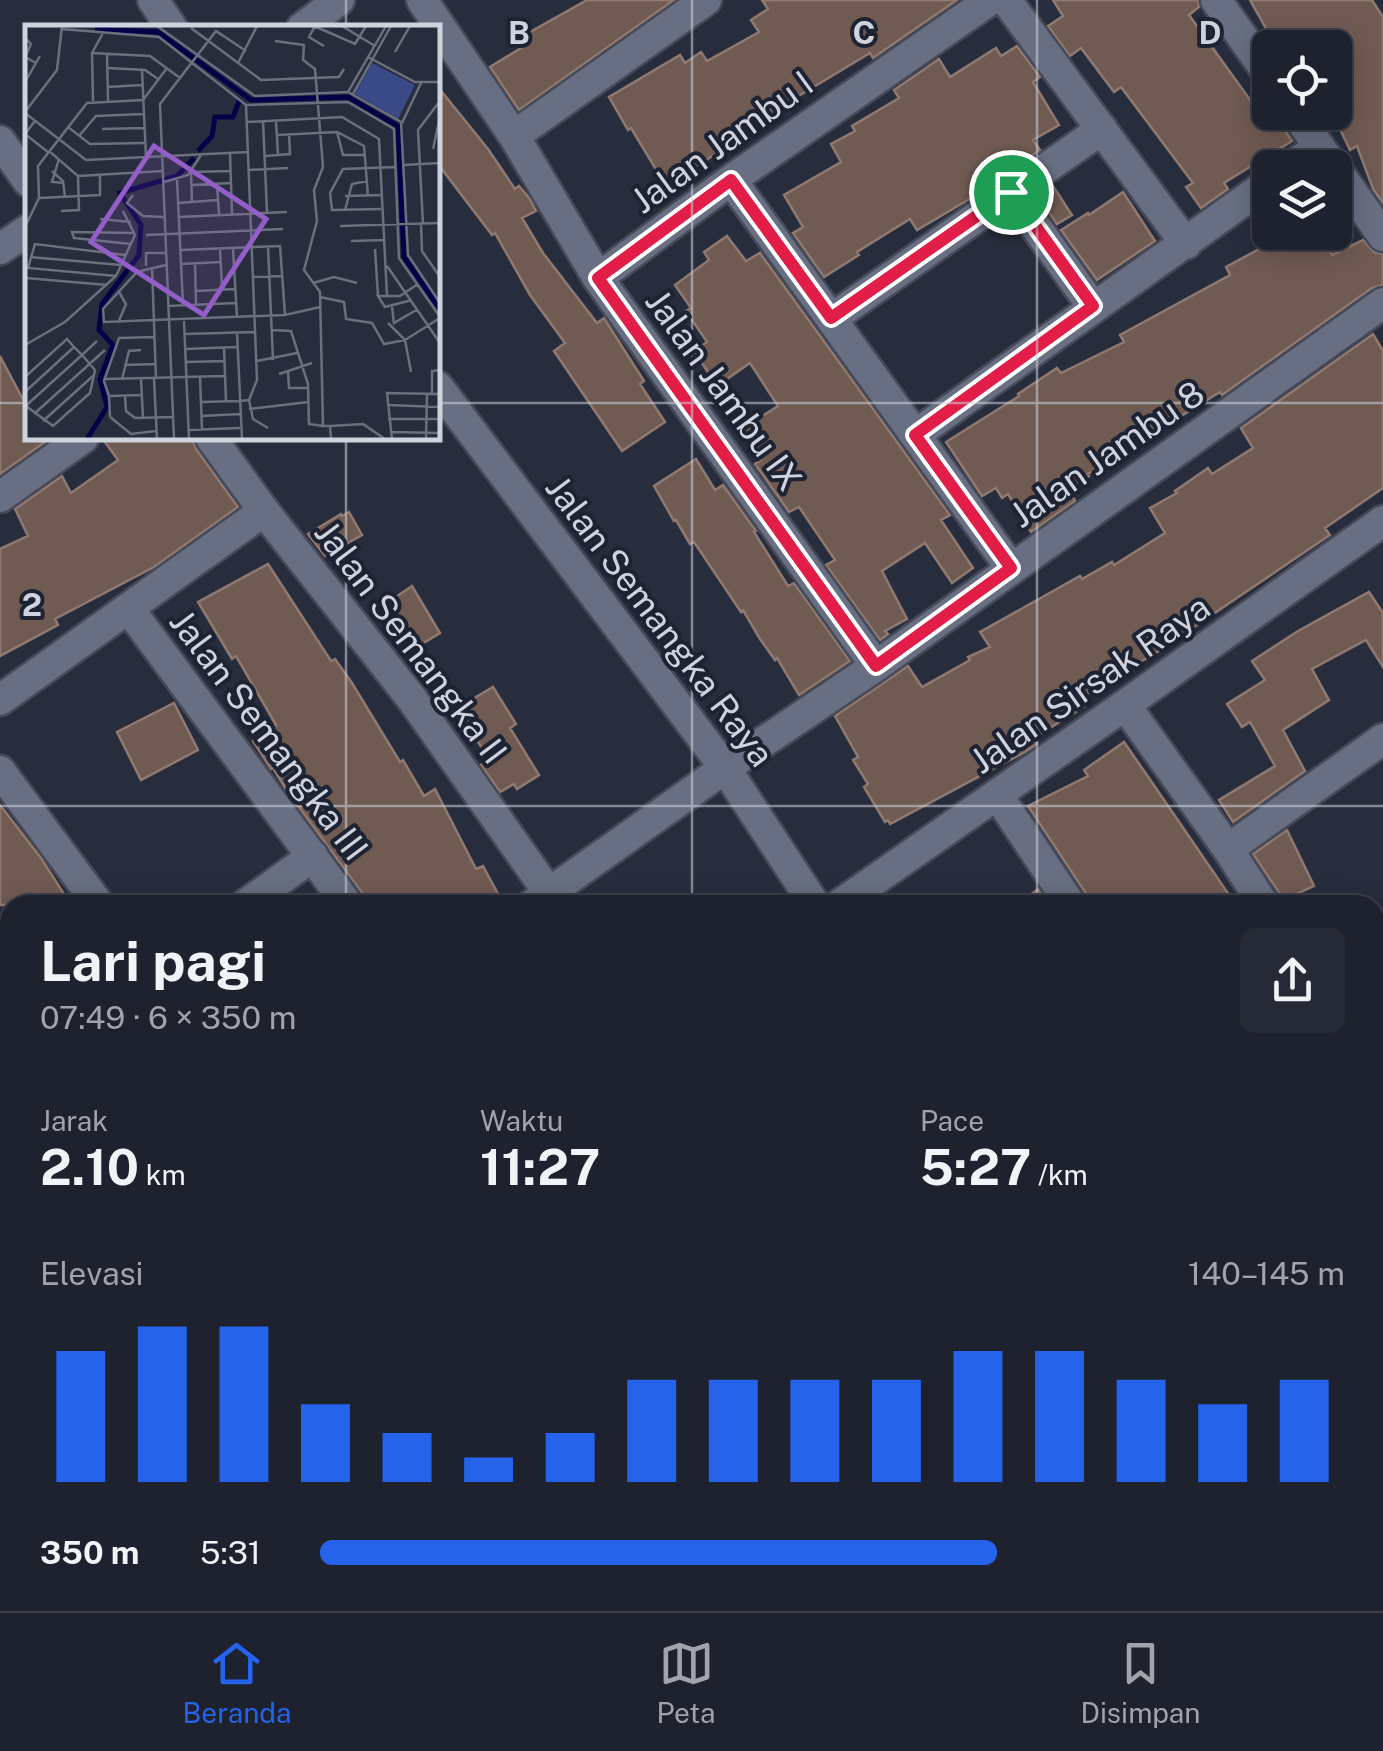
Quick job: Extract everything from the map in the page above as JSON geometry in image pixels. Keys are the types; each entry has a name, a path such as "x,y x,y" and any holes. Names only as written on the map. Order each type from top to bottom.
{"street":[{"path":"153,0 170,25"},
{"path":"306,25 339,0"},
{"name":"Jalan Jambu IX","path":"422,0 439,25"},
{"path":"514,136 706,0"},
{"name":"Jalan Jambu I","path":"598,278 731,180 990,0"},
{"path":"1006,0 1186,244"},
{"path":"1216,0 1252,51"},
{"name":"Jalan Jambu IX","path":"440,27 514,136 598,278 876,666"},
{"path":"831,318 1102,129"},
{"path":"0,141 25,177"},
{"path":"731,180 1011,568"},
{"path":"1011,192 1093,306"},
{"path":"1352,192 1383,236"},
{"path":"915,435 1252,195"},
{"path":"0,249 25,232"},
{"name":"Jalan Jambu 8","path":"547,895 876,666 1383,303"},
{"name":"Jalan Semangka Raya","path":"440,390 725,768 808,895"},
{"path":"0,498 80,440"},
{"name":"Jalan Semangka II","path":"213,440 264,512 412,699 538,895"},
{"path":"0,700 264,512"},
{"name":"Jalan Sirsak Raya","path":"853,895 1126,706 1383,520"},
{"name":"Jalan Semangka III","path":"129,609 341,895"},
{"path":"1126,706 1256,895"},
{"path":"1228,849 1383,740"},
{"path":"0,771 92,895"},
{"path":"998,796 1064,895"},
{"path":"259,895 313,856"}],"building":[{"path":"587,0 674,0 519,110 490,67 521,48 516,40"},
{"path":"762,0 957,0 873,58 870,53 797,97 799,100 666,186 609,97 680,55 685,63 701,52 707,61 759,32 751,20 768,9"},
{"path":"1053,0 1198,0 1199,7 1189,15 1252,103 1252,130 1285,130 1292,141 1277,150 1252,150 1252,166 1224,183 1228,189 1201,208 1186,187 1193,183 1121,87 1114,92 1081,48 1070,56 1048,26 1063,16"},
{"path":"1250,0 1372,0 1383,17 1383,203 1373,189 1357,146 1350,150 1340,130 1352,130 1352,30 1267,30"},
{"path":"1017,46 1040,77 1033,82 1059,125 1033,140 1040,150 917,230 910,219 824,277 793,233 803,227 784,195 841,162 831,144 855,131 852,126 899,98 894,90 939,59 950,77 996,48 1001,56"},
{"path":"440,89 515,189 519,186 530,199 536,211 522,218 543,253 597,323 604,318 665,422 622,451 554,351 565,343 530,295 495,233 492,235 440,167"},
{"path":"1053,186 1072,215 1057,224 1038,197"},
{"path":"1123,192 1155,241 1097,280 1061,230"},
{"path":"727,236 746,261 760,253 950,515 941,520 973,568 952,583 925,543 882,571 907,619 885,631 888,634 880,640 826,565 835,560 799,507 789,512 755,464 761,460 740,430 778,406 750,363 717,386 694,351 707,342 686,311 691,308 675,285 709,260 704,252"},
{"path":"1363,240 1374,252 1383,254 1383,285 1372,288 1222,395 1220,392 1088,474 1068,489 1075,501 1031,532 1008,494 1002,498 996,488 982,496 946,442 1057,368 1061,373 1124,342 1120,335 1230,275 1226,267 1257,250 1329,250 1332,255 1352,250 1352,245"},
{"path":"1373,334 1383,351 1383,488 1325,528 1330,535 1157,652 1080,698 1085,706 1034,738 1037,744 890,824 885,822 864,787 868,784 853,760 858,757 835,716 908,666 922,687 990,647 980,632 1080,576 1082,579 1112,562 1114,565 1165,533 1150,508 1208,468 1212,474 1253,448 1241,428"},
{"path":"0,356 25,403 25,440 45,442 0,474"},
{"path":"103,440 193,440 238,507 154,567 55,619 58,625 0,656 0,549 28,536 15,509 62,476 71,493 118,460"},
{"path":"696,459 715,490 723,485 788,586 794,583 850,661 799,695 743,610 674,521 654,486"},
{"path":"349,512 362,535 325,556 308,534"},
{"path":"268,564 331,661 335,659 352,683 424,796 435,789 476,869 483,866 499,895 363,895 253,741 276,725 236,656 232,659 198,602"},
{"path":"412,586 440,633 415,648 387,603"},
{"path":"1369,592 1383,613 1383,667 1366,640 1312,669 1329,700 1283,730 1305,771 1233,822 1219,800 1275,766 1250,722 1242,727 1227,704 1265,680 1252,661"},
{"path":"493,687 516,724 510,728 539,775 517,789 514,784 500,792 481,765 490,760 456,709"},
{"path":"174,703 198,750 141,780 117,732"},
{"path":"1124,742 1229,895 1087,895 1028,806 1088,776 1084,770"},
{"path":"0,805 65,895 0,895"},
{"path":"1287,830 1314,886 1295,895 1281,895 1253,854"}],"route":[{"path":"731,180 831,318 1011,192 1093,306 915,435 1011,568 876,666 598,278 731,180"}]}
